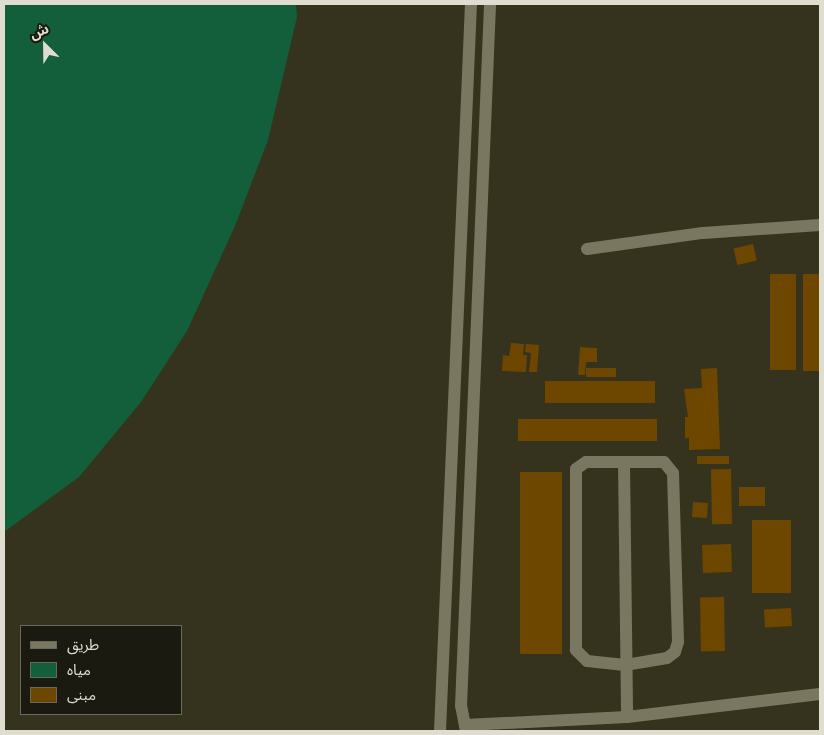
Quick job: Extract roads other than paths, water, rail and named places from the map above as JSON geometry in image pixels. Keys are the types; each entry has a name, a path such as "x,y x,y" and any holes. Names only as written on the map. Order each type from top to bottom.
{"street":[{"path":"440,731 470,4"},
{"path":"490,4 461,706 465,728 627,717 820,694"},
{"path":"587,249 712,232 820,225"},
{"path":"586,462 664,462 673,473 678,642 675,652 667,658 625,665 587,661 576,650 576,469 586,462"},
{"path":"624,462 627,717"}],"water":[{"path":"4,4 296,4 297,17 268,140 235,226 187,331 141,402 79,477 4,532"}]}
